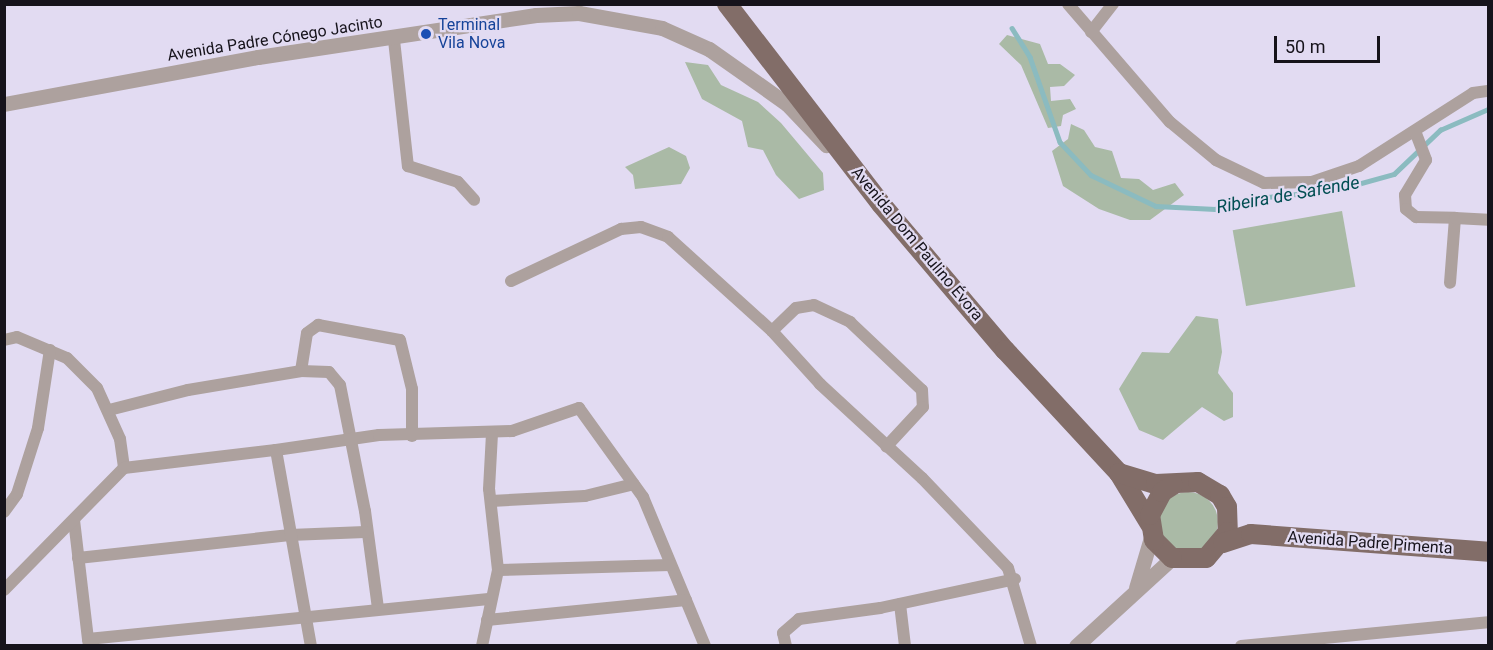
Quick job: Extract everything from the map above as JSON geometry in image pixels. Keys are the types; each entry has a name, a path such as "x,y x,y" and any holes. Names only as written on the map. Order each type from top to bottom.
{"main road":[{"name":"Avenida Dom Paulino Évora","path":"727,4 881,204 1005,350 1119,473 1151,529"},
{"path":"1119,473 1173,485 1198,482 1210,487 1227,507 1229,519 1223,543"},
{"path":"1173,485 1154,502 1151,529 1172,558 1194,561 1223,543 1251,534"},
{"path":"1229,519 1251,534"},
{"name":"Avenida Padre Pimenta","path":"1251,534 1488,552"}],"street":[{"path":"1068,4 1170,122 1216,160 1264,183 1312,182 1359,166 1473,93 1488,92"},
{"path":"1091,32 1113,4"},
{"name":"Avenida Padre Cónego Jacinto","path":"4,104 258,57 394,40 536,15 579,13 662,28 709,49 787,105 881,204"},
{"path":"394,40 408,166 458,182 474,200"},
{"path":"1415,131 1426,160 1405,195 1406,208 1416,217 1488,220"},
{"path":"1450,283 1455,218"},
{"path":"510,281 621,229 641,227 668,237 772,331 886,447 922,478 1015,579 1031,645"},
{"path":"772,331 796,308 814,305 850,322 922,390 923,407 886,447"},
{"path":"301,371 307,333 318,325 400,340 412,389 412,436"},
{"path":"4,340 16,337 67,358 109,410 124,468"},
{"path":"4,513 17,494 38,428 50,350"},
{"path":"109,410 188,390 301,371 329,372 340,385 351,439 378,609"},
{"path":"4,590 124,468 351,439 492,433 544,423 579,408 634,484 656,522 670,565 705,645"},
{"path":"482,645 498,570 491,501 492,433"},
{"path":"276,450 311,645"},
{"path":"491,501 585,496 634,484"},
{"path":"74,520 88,642 305,615 491,599"},
{"path":"1135,590 1151,529"},
{"path":"78,558 290,535 365,532"},
{"path":"1076,645 1172,558"},
{"path":"498,570 670,565"},
{"path":"786,645 783,633 799,619 900,604 1015,579"},
{"path":"487,620 686,600"},
{"path":"900,604 906,645"},
{"path":"1241,645 1488,622"}],"green space":[{"path":"1007,35 1040,44 1048,64 1060,64 1075,75 1064,86 1050,87 1051,101 1070,99 1076,109 1063,115 1061,126 1048,128 1021,65 999,44"},
{"path":"685,62 708,65 721,85 758,102 781,123 823,173 824,190 799,199 776,175 763,150 748,147 742,121 702,99"},
{"path":"1071,124 1084,130 1095,147 1112,151 1121,178 1139,179 1153,190 1175,183 1184,195 1150,220 1130,220 1099,209 1063,186 1052,151 1068,139"},
{"path":"669,147 686,156 690,168 681,184 635,189 633,175 625,167"},
{"path":"1342,211 1355,287 1246,306 1233,230"},
{"path":"1196,316 1218,319 1222,352 1218,373 1233,393 1233,417 1224,421 1202,407 1163,440 1139,430 1119,389 1142,352 1169,353"},
{"path":"1182,492 1194,492 1210,500 1216,510 1218,522 1216,534 1210,544 1194,552 1182,552 1166,544 1158,528 1158,516 1166,500"}],"waterway":[{"name":"Ribeira de Safende","path":"1012,28 1030,57 1060,142 1091,175 1156,206 1215,209 1257,198 1336,190 1394,174 1440,130 1488,109"}],"place":[{"name":"Terminal Vila Nova","path":"426,34"}]}
